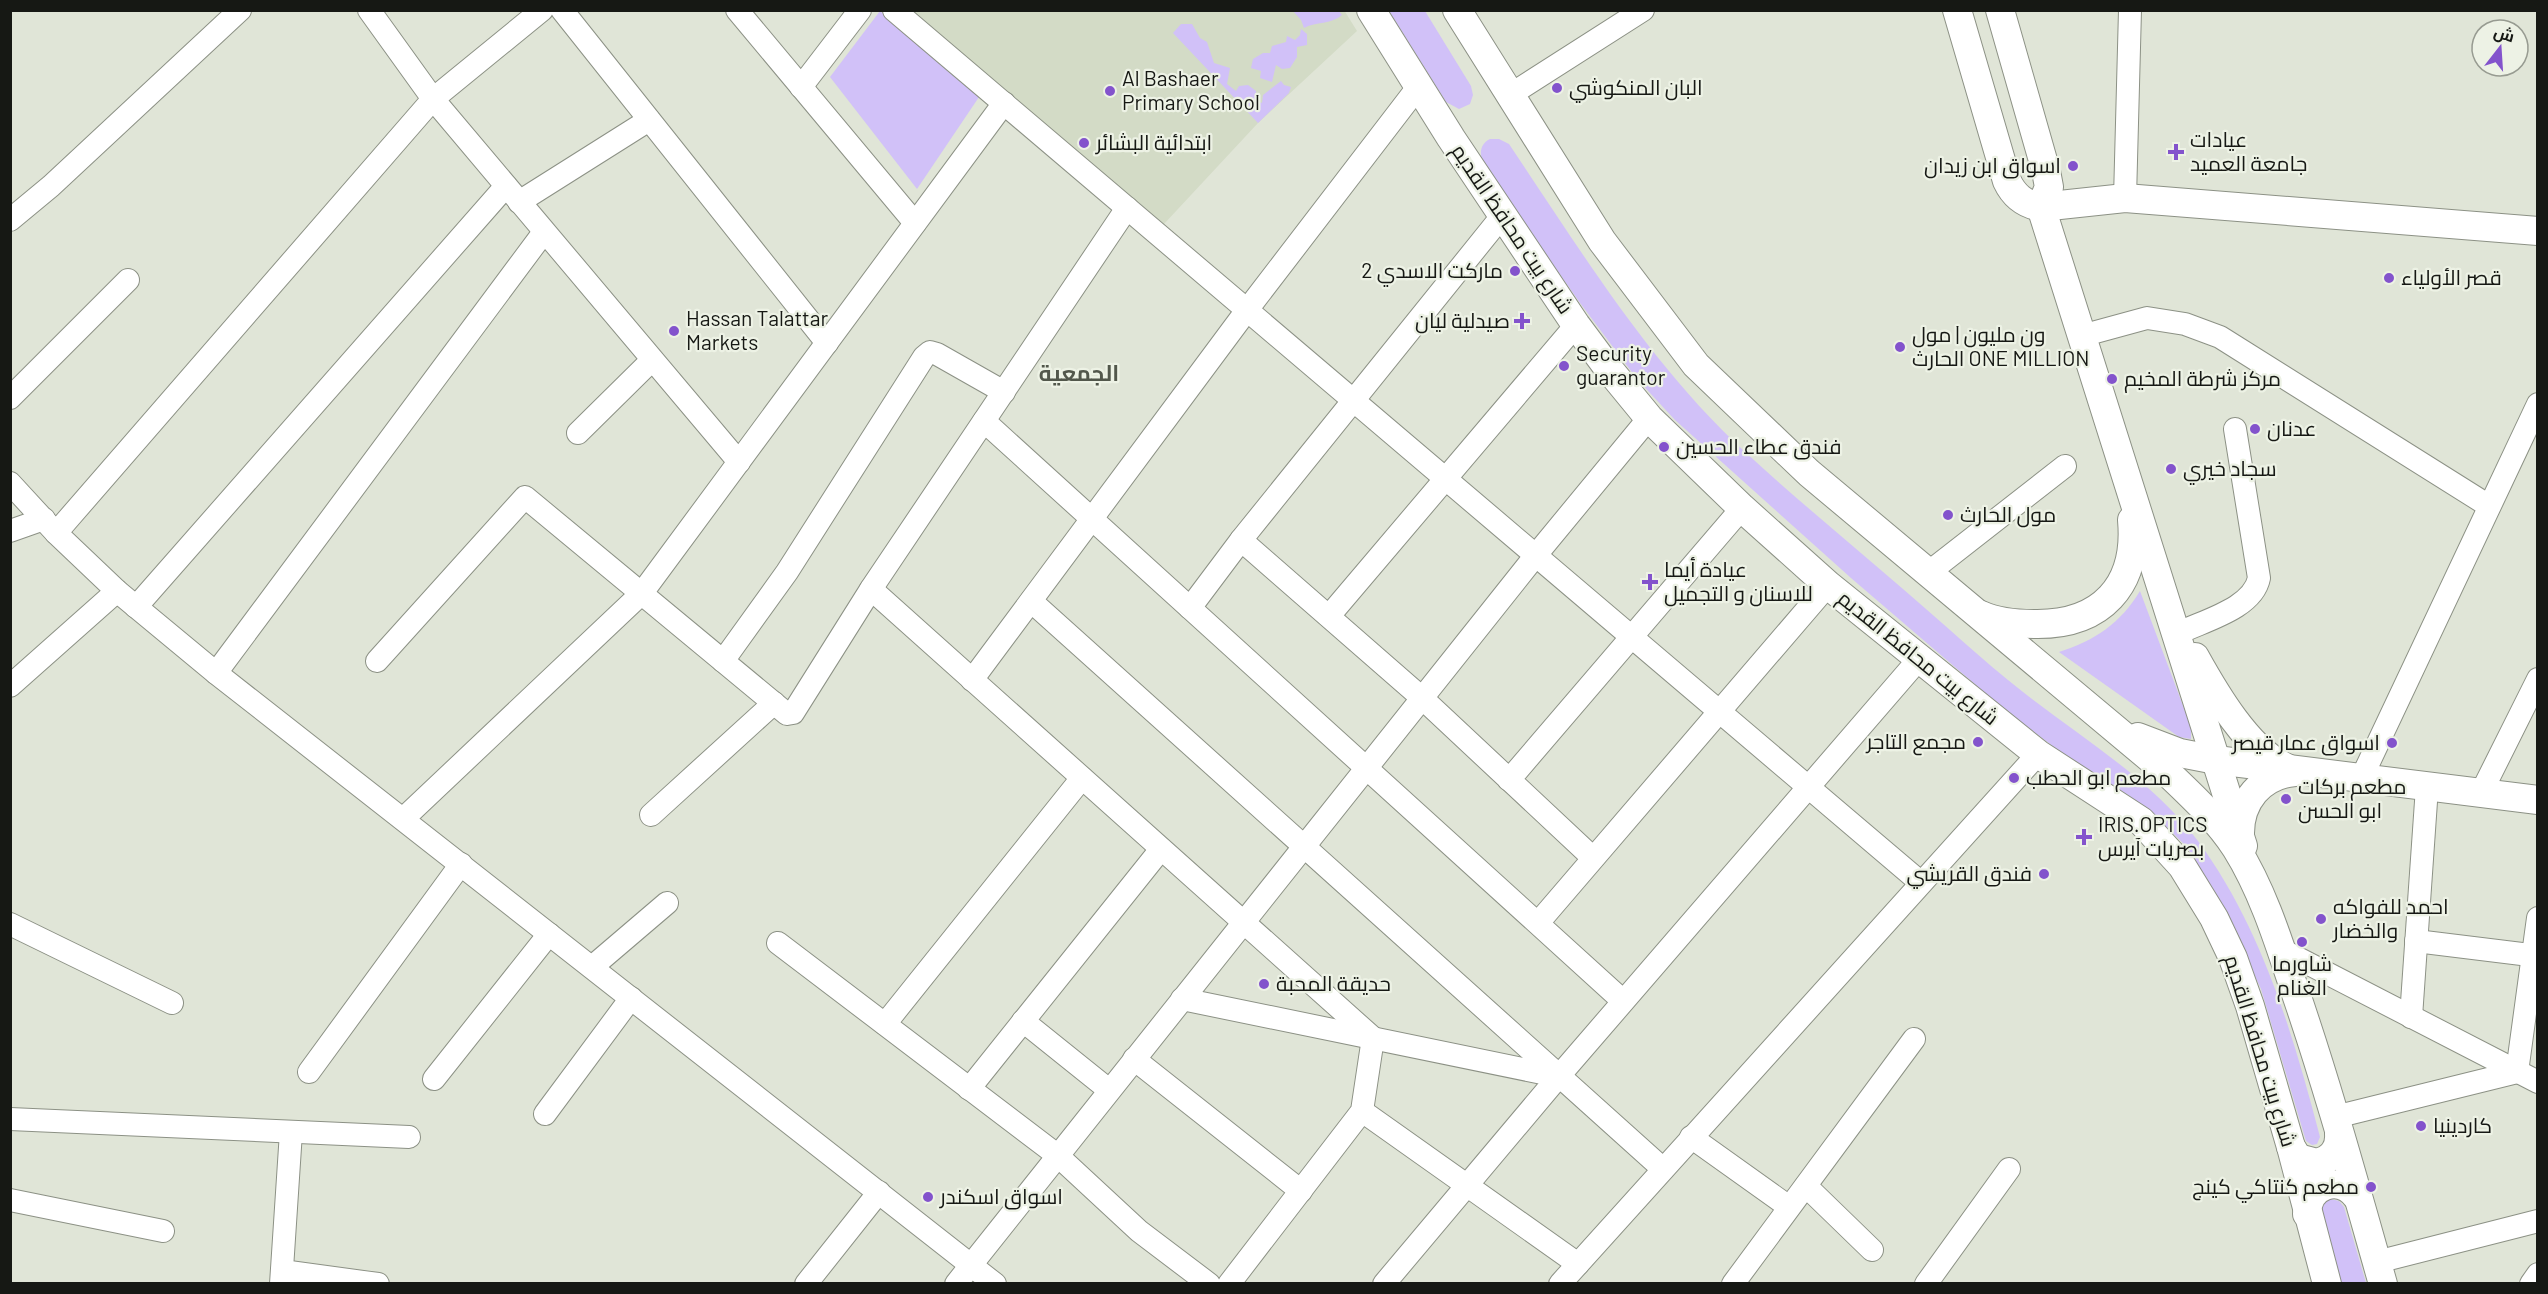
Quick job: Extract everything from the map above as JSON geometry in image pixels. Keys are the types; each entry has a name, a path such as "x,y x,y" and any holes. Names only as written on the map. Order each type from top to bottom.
{"main road":[{"name":"شارع بيت محافظ القديم","path":"1371,10 1418,87 1576,325 1649,418 1742,508 1828,585 2038,754 2141,821 2166,847 2196,888 2234,958 2291,1147 2327,1284"},
{"path":"1457,10 1602,241 1696,365 1809,472 1969,609 2099,715 2194,798 2236,848 2255,882"},
{"path":"1958,10 2007,181 2013,192 2021,200 2031,205 2041,207 2125,198 2538,231"},
{"path":"2000,10 2046,171 2049,187 2041,207 2255,882 2282,950 2337,1125 2380,1273"},
{"path":"1969,609 2000,621 2050,624 2070,621 2100,606 2123,582 2130,565 2134,546 2127,480"},
{"path":"2168,607 2209,682 2243,729 2270,758 2297,772"},
{"path":"2099,715 2126,731 2159,746 2216,760 2297,772 2538,800"},
{"path":"2241,837 2242,813 2254,791 2273,777 2297,772"},
{"path":"2291,1147 2298,1158 2318,1163 2335,1153 2338,1147 2337,1125"},
{"path":"2307,1214 2309,1199 2325,1184 2347,1186 2357,1197"}],"street":[{"path":"10,220 51,186 240,10"},
{"path":"369,10 433,99 739,462"},
{"path":"10,531 50,526 433,99 542,10"},
{"path":"562,10 827,343"},
{"path":"737,10 915,223"},
{"path":"801,87 860,10"},
{"path":"894,10 1920,882"},
{"path":"2125,198 2130,10"},
{"path":"1510,95 1640,11"},
{"path":"972,680 1248,310 1418,87"},
{"path":"403,819 642,593 1004,103"},
{"path":"136,607 512,194 649,120"},
{"path":"377,662 525,498 787,714 793,713 871,589 1127,208"},
{"path":"1190,608 1352,399 1502,216"},
{"path":"216,673 544,232"},
{"path":"10,398 128,280"},
{"path":"2082,336 2146,318 2185,324 2220,337 2489,506"},
{"path":"1329,616 1576,325"},
{"path":"723,661 787,572 924,357 930,352 937,354 1004,392"},
{"path":"578,433 652,360"},
{"path":"2361,779 2538,404"},
{"path":"956,1284 1536,555 1649,418"},
{"path":"984,421 1623,1001"},
{"path":"2181,632 2246,602 2257,586 2259,578 2235,429"},
{"path":"1928,573 2065,466"},
{"path":"10,483 50,526 117,591 216,673 995,1284"},
{"path":"1509,780 1742,508"},
{"path":"1241,540 1422,698 1593,858"},
{"path":"1538,923 1828,585"},
{"path":"871,589 1373,1038"},
{"path":"10,686 117,591"},
{"path":"1031,601 1663,1169"},
{"path":"1384,1284 1807,786 1919,659"},
{"path":"2481,793 2538,679"},
{"path":"651,815 774,703"},
{"path":"1560,1284 1920,882 2038,754"},
{"path":"885,1024 1082,778"},
{"path":"2411,1017 2427,787"},
{"path":"969,1089 1161,849"},
{"path":"309,1072 460,864"},
{"path":"592,967 667,903"},
{"path":"2517,1072 2535,955 2538,918"},
{"path":"10,924 172,1003"},
{"path":"434,1079 549,934"},
{"path":"2416,941 2535,955"},
{"path":"778,943 1057,1155 1139,1231 1209,1284"},
{"path":"2282,950 2538,1082"},
{"path":"545,1114 631,998"},
{"path":"1182,999 1559,1076"},
{"path":"1023,1021 1109,1090"},
{"path":"1229,1284 1362,1111 1373,1038"},
{"path":"1733,1284 1914,1039"},
{"path":"1134,1059 1301,1191"},
{"path":"2337,1125 2517,1072"},
{"path":"1362,1111 1578,1264"},
{"path":"10,1119 409,1137"},
{"path":"291,1132 281,1277 378,1284"},
{"path":"1691,1137 1789,1207"},
{"path":"1926,1284 2009,1169"},
{"path":"1806,1186 1872,1250"},
{"path":"806,1284 879,1192"},
{"path":"10,1200 163,1231"},
{"path":"2380,1273 2538,1221"},
{"path":"2531,1284 2538,1274"}],"shaded area":[{"path":"1344,10 1357,31 1258,123 1164,224 907,11"},
{"path":"880,11 979,97 917,189 830,77"},
{"path":"1293,11 1339,11 1342,15 1333,20 1304,28 1301,20"},
{"path":"1389,11 1425,11 1471,86 1473,95 1470,104 1459,109 1446,102"},
{"path":"1181,24 1192,24 1200,38 1207,42 1214,63 1230,68 1227,84 1236,91 1239,86 1248,85 1256,91 1256,100 1262,103 1263,95 1281,81 1284,85 1291,87 1289,93 1258,123 1173,33"},
{"path":"1301,29 1307,34 1307,45 1297,47 1297,57 1290,68 1282,69 1276,65 1272,82 1260,78 1261,71 1251,68 1253,59 1263,53 1270,53 1272,46 1286,42 1287,36 1295,40 1300,35"},
{"path":"1490,139 1499,139 1509,144 1590,265 1647,343 1677,381 1744,451 2023,692 2138,779 2159,798 2198,841 2221,874 2240,909 2273,983 2310,1098 2320,1137 2317,1144 2312,1145 2306,1141 2261,989 2213,889 2187,847 2151,812 2058,750 2005,710 1851,578 1675,420 1637,379 1580,303 1484,166 1481,151 1483,144"},
{"path":"2140,591 2191,727 2191,739 2179,737 2059,652 2072,648 2106,629 2124,612"},
{"path":"2331,1199 2339,1201 2344,1207 2366,1283 2338,1283 2320,1218 2321,1204"}],"place":[{"name":"البان المنكوشي","path":"1557,88"},
{"name":"Al Bashaer Primary School","path":"1110,91"},
{"name":"ابتدائية البشائر","path":"1084,143"},
{"name":"عيادات جامعة العميد","path":"2176,152"},
{"name":"اسواق ابن زيدان","path":"2073,166"},
{"name":"ماركت الاسدي 2","path":"1515,271"},
{"name":"قصر الأولياء","path":"2389,278"},
{"name":"صيدلية ليان","path":"1522,321"},
{"name":"Hassan Talattar Markets","path":"674,331"},
{"name":"ون مليون | مول الحارث ONE MILLION","path":"1900,347"},
{"name":"Security guarantor","path":"1564,366"},
{"name":"مركز شرطة المخيم","path":"2112,379"},
{"name":"عدنان","path":"2255,429"},
{"name":"فندق عطاء الحسين","path":"1664,447"},
{"name":"سجاد خيري","path":"2171,469"},
{"name":"مول الحارث","path":"1948,515"},
{"name":"عيادة أيما للاسنان و التجميل","path":"1650,582"},
{"name":"مجمع التاجر","path":"1978,742"},
{"name":"اسواق عمار قيصر","path":"2392,743"},
{"name":"مطعم ابو الحطب","path":"2014,778"},
{"name":"مطعم بركات ابو الحسن","path":"2286,799"},
{"name":"IRIS.OPTICS بصريات آيرس","path":"2084,837"},
{"name":"فندق القريشي","path":"2044,874"},
{"name":"احمد للفواكه والخضار","path":"2321,919"},
{"name":"شاورما الغنام","path":"2302,942"},
{"name":"حديقة المحبة","path":"1264,984"},
{"name":"كاردينيا","path":"2421,1126"},
{"name":"مطعم كنتاكي كينج","path":"2371,1187"},
{"name":"اسواق اسكندر","path":"928,1197"}],"district":[{"name":"الجمعية","path":"1079,373"}]}
